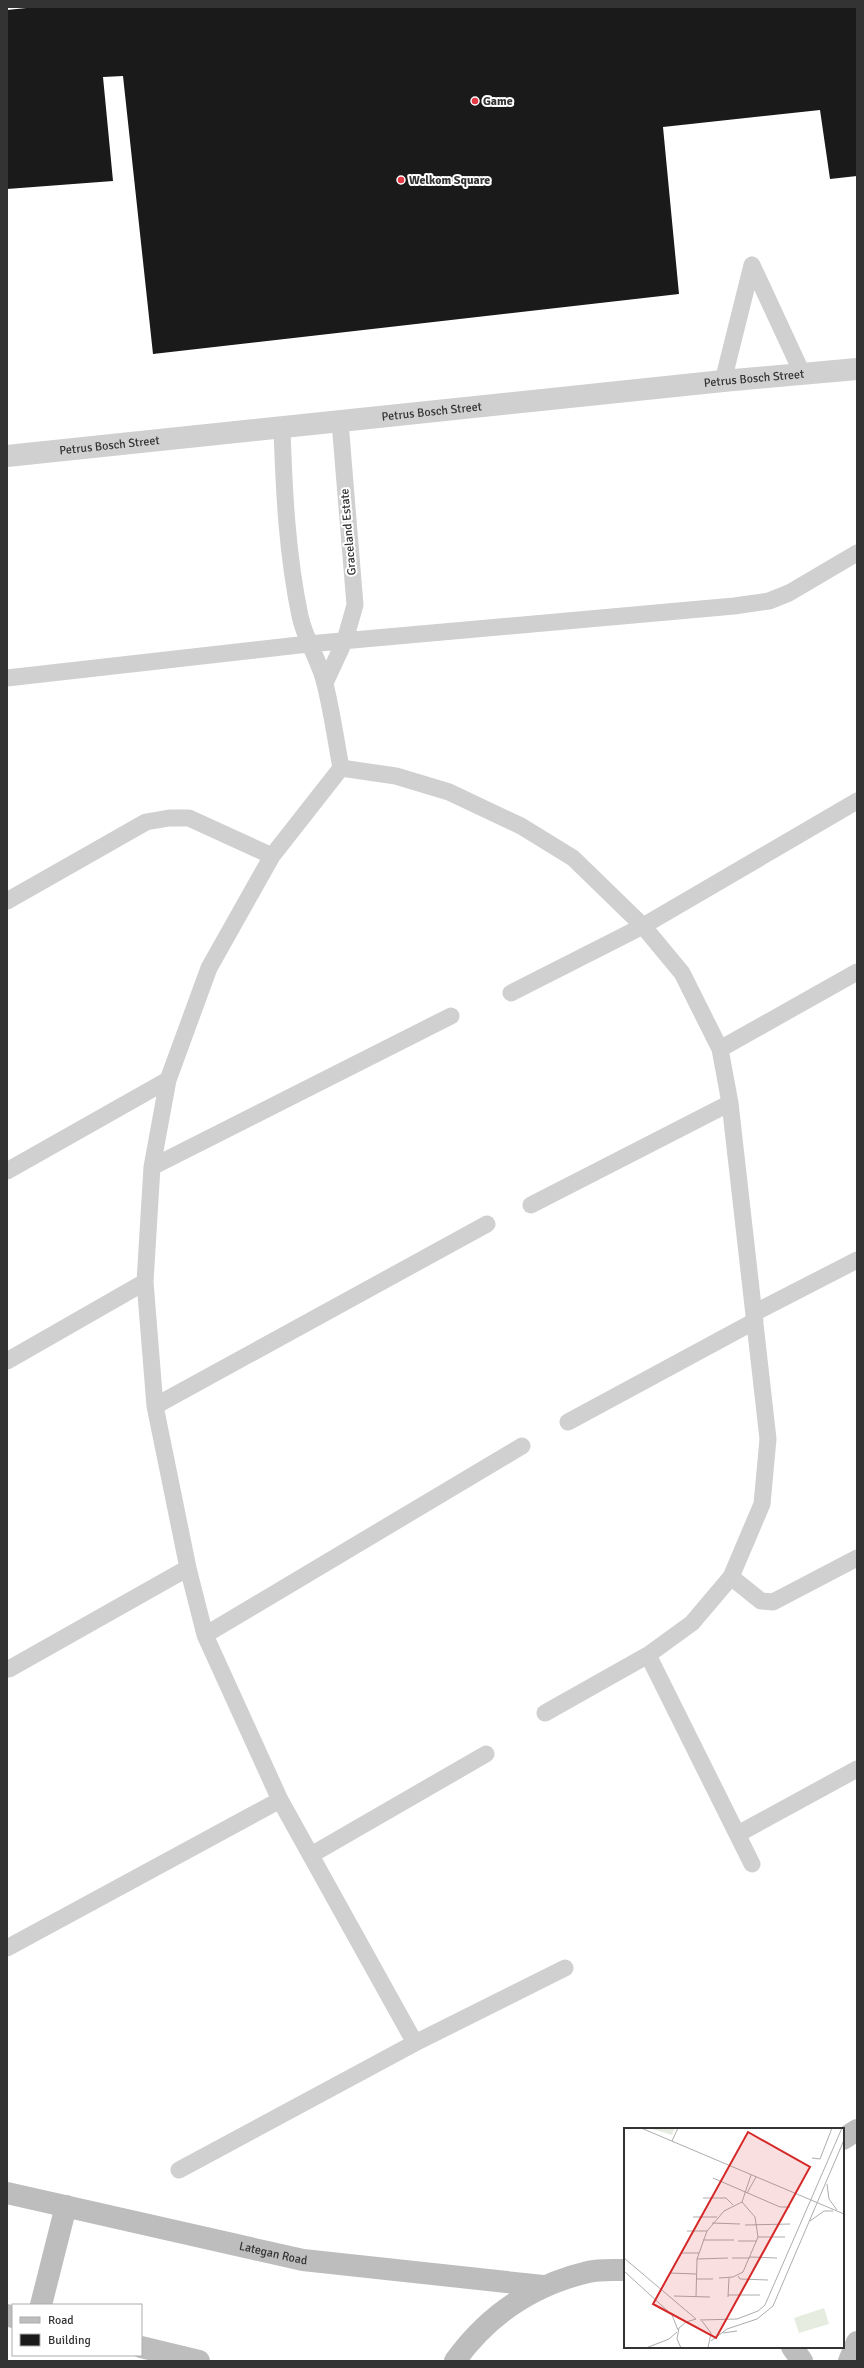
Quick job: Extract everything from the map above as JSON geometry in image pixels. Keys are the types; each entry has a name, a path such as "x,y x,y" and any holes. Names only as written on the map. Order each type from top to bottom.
{"street":[{"name":"Petrus Bosch Street","path":"7,456 724,381 857,369"},
{"path":"844,2138 857,2130"},
{"name":"Lategan Road","path":"7,2193 303,2260 543,2286"},
{"path":"41,2304 66,2206"},
{"path":"455,2361 480,2329 518,2299 543,2286 590,2271 624,2254"},
{"path":"590,2271 624,2270"},
{"path":"849,2361 857,2342"},
{"path":"142,2347 200,2361"},
{"path":"793,2348 802,2361"}],"lane":[{"path":"724,381 752,265 803,375"},
{"name":"Graceland Estate","path":"325,683 345,640 355,605 340,422"},
{"path":"282,428 284,488 289,549 300,617 308,644 325,683 341,768 272,856 209,968 168,1080 152,1167 145,1282 155,1406 188,1568 205,1635 280,1800 415,2043"},
{"path":"7,678 345,640 734,606 769,601 789,593 857,553"},
{"path":"341,768 396,776 449,792 521,826 573,858 642,926 682,973 720,1049 730,1103 768,1439 762,1504 732,1577 692,1623 648,1655 545,1713"},
{"path":"511,993 642,926 857,802"},
{"path":"7,901 146,822 169,818 190,818 272,856"},
{"path":"720,1049 857,972"},
{"path":"152,1167 451,1016"},
{"path":"7,1171 168,1080"},
{"path":"531,1205 730,1103"},
{"path":"155,1406 487,1224"},
{"path":"568,1422 857,1260"},
{"path":"7,1361 145,1282"},
{"path":"205,1635 522,1446"},
{"path":"732,1577 761,1601 773,1602 857,1558"},
{"path":"9,1669 188,1568"},
{"path":"648,1655 752,1864"},
{"path":"311,1855 486,1754"},
{"path":"738,1834 857,1769"},
{"path":"7,1948 280,1800"},
{"path":"179,2170 415,2043 565,1968"}],"building":[{"name":"Welkom Square","path":"36,7 857,7 857,176 830,179 820,110 663,127 679,294 153,354 123,76 103,77 113,181 7,189 7,10"}],"place":[{"name":"Game","path":"475,101"},
{"name":"Welkom Square","path":"401,180"}]}
